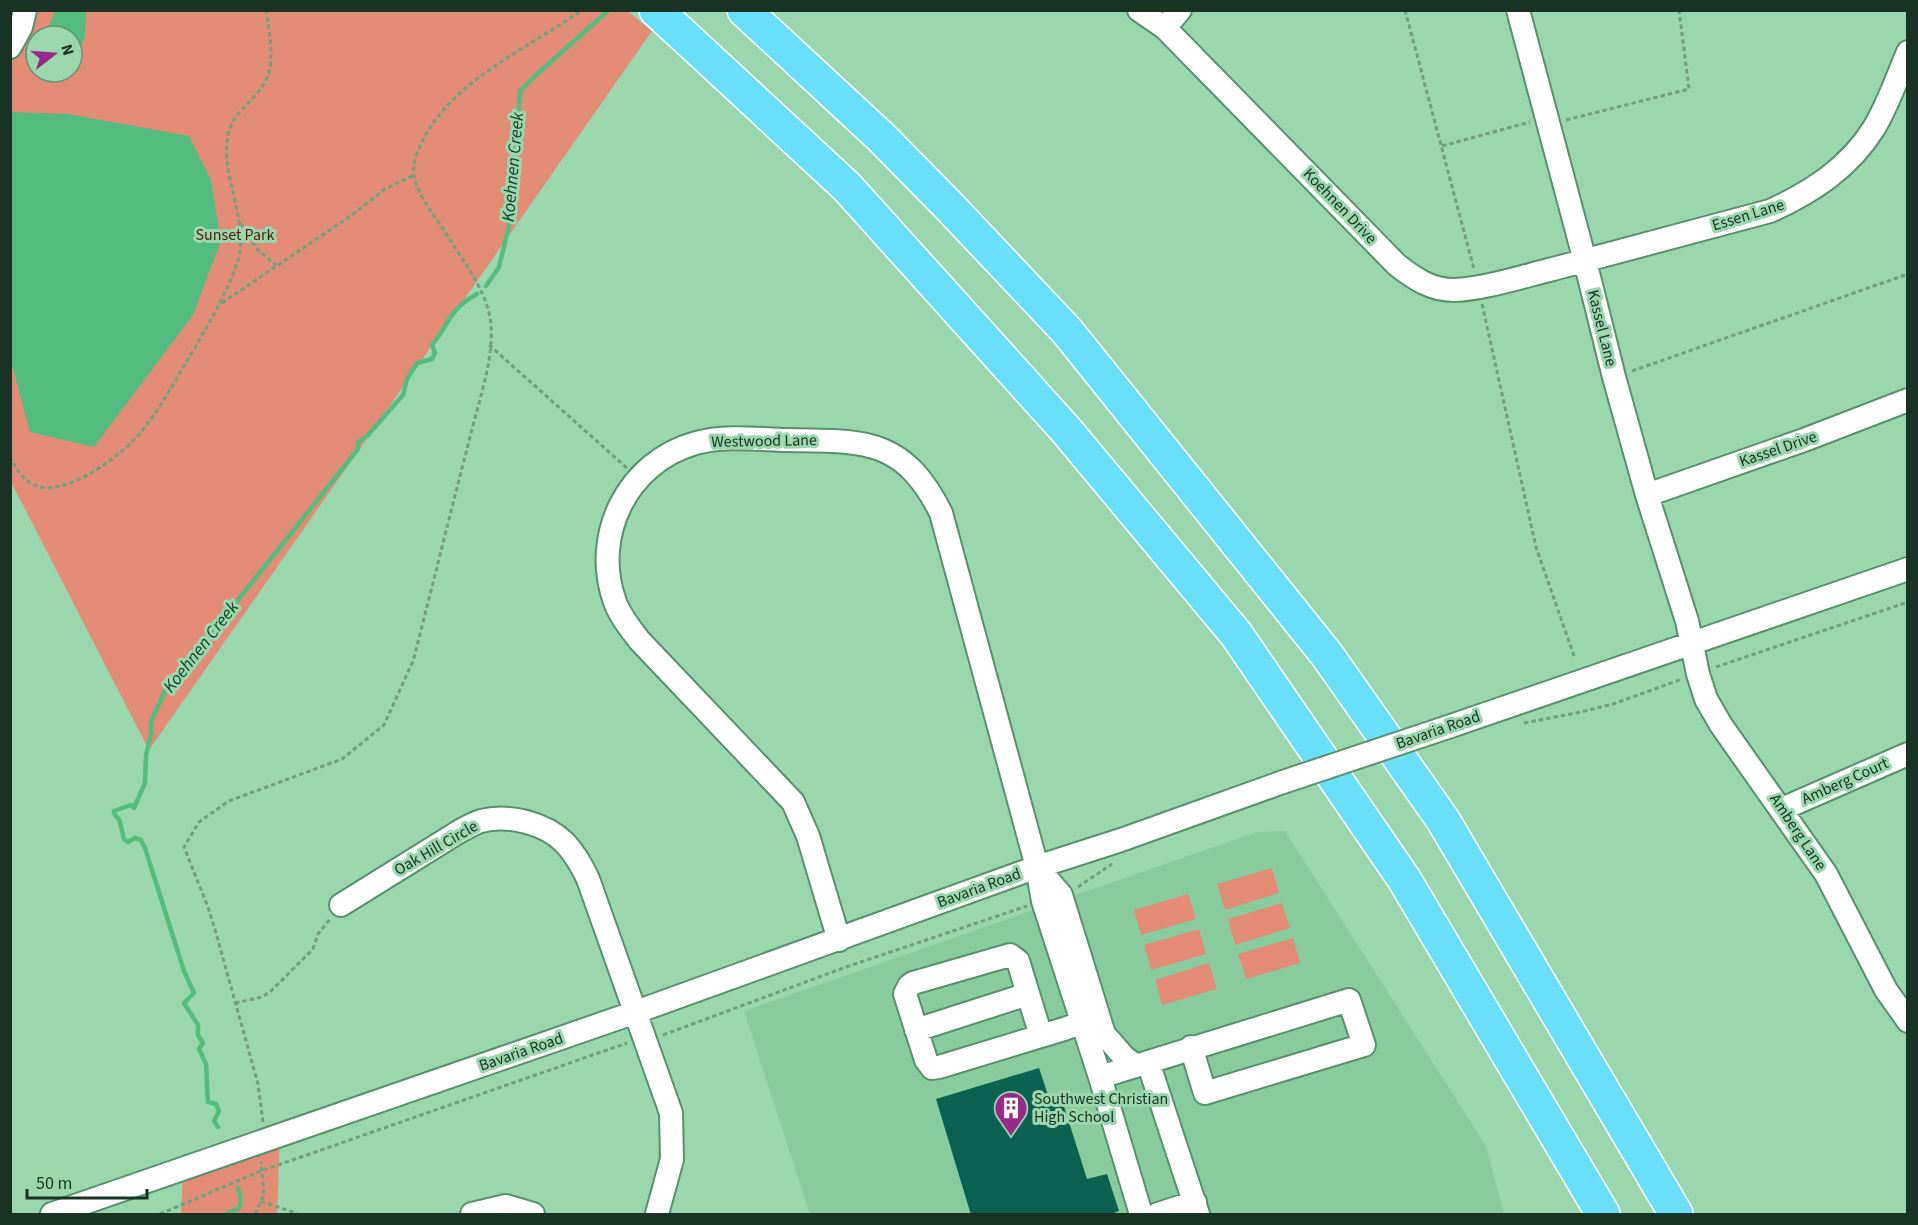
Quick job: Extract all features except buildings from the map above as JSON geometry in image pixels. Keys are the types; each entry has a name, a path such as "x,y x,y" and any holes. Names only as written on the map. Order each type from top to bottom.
{"highway":[{"path":"744,10 889,146 1068,331 1327,655 1443,820 1676,1215"},
{"path":"662,16 847,187 1066,430 1236,634 1404,879 1603,1215"}],"street":[{"path":"10,47 21,27 25,10"},
{"name":"Koehnen Drive","path":"1138,10 1166,28 1397,265 1412,277 1432,288 1455,290 1586,261"},
{"path":"1166,28 1180,10"},
{"name":"Kassel Lane","path":"1518,10 1586,261 1614,377 1692,644"},
{"name":"Essen Lane","path":"1586,261 1770,211 1816,188 1859,149 1874,128 1908,52"},
{"name":"Kassel Drive","path":"1647,495 1804,441 1908,400"},
{"name":"Westwood Lane","path":"839,940 808,836 793,802 639,640 615,604 607,560 609,536 615,514 639,478 669,454 694,444 721,438 850,441 878,448 900,460 916,474 931,493 942,513 1037,867"},
{"name":"Bavaria Road","path":"52,1215 636,1012 1037,867 1908,569"},
{"name":"Amberg Lane","path":"1692,644 1706,699 1826,874 1886,990 1908,1021"},
{"name":"Amberg Court","path":"1782,809 1908,754"},
{"name":"Oak Hill Circle","path":"341,905 480,821 500,819 522,821 544,828 564,842 579,860 588,879 671,1113 672,1159 657,1215"},
{"path":"1037,867 1052,898 1100,1077 1142,1215"},
{"path":"1041,1036 1018,961 1010,955 913,983 905,994 926,1060 932,1068 1041,1036 1090,1033 1142,1064 1196,1208 1158,1215"},
{"path":"916,1030 1028,994"},
{"path":"1100,1077 1191,1047 1349,1000 1364,1045 1205,1093 1191,1047"},
{"path":"472,1215 506,1206 532,1215"}],"path":[{"path":"10,456 20,476 33,486 50,488 67,485 85,476 122,452 139,435 158,409 220,304 238,261 241,242 227,145 230,126 259,91 267,76 271,57 266,10"},
{"path":"255,1215 264,1195 261,1172 263,1120 258,1084 208,907 184,847 199,822 229,801 342,759 384,725 413,661 488,362 491,326 488,309 480,292 421,194 414,175 416,155 424,136 454,100 508,56 551,32 582,10"},
{"path":"1405,10 1479,286 1536,547 1574,656"},
{"path":"1442,146 1537,120 1562,122 1689,88 1679,10"},
{"path":"220,304 250,286 352,215 385,189 414,175"},
{"path":"238,218 258,250 276,266"},
{"path":"1614,377 1908,274"},
{"path":"489,345 639,478"},
{"path":"160,1215 261,1172 632,1041 660,1036 846,967 1052,898 1076,888 1119,859"},
{"path":"235,1003 262,997 271,991 314,949 318,934 341,905"},
{"path":"261,1201 298,1215"}],"shaded area":[{"path":"55,11 86,11 84,38 84,24 50,24"},
{"path":"11,112 68,114 189,136 211,180 221,241 193,315 94,447 30,432 11,365"},
{"path":"1285,831 1486,1146 1504,1214 810,1214 744,1011 1257,832"}],"green space":[{"name":"Sunset Park","path":"626,10 652,31 149,750 11,482 10,11"},
{"path":"1272,868 1279,893 1225,910 1217,884"},
{"path":"1188,894 1196,919 1141,935 1134,910"},
{"path":"1282,903 1290,928 1235,945 1228,919"},
{"path":"1199,929 1206,954 1151,970 1144,945"},
{"path":"1293,938 1300,963 1246,979 1238,954"},
{"path":"1209,963 1217,989 1162,1005 1155,980"},
{"path":"280,1135 277,1214 181,1214 183,1169"}],"waterway":[{"name":"Koehnen Creek","path":"486,286 499,267 511,218 520,91 609,10"},
{"name":"Koehnen Creek","path":"218,1127 214,1121 219,1111 216,1104 208,1102 206,1064 199,1049 203,1043 198,1035 198,1025 184,1003 194,993 184,971 145,848 141,840 135,838 128,842 124,839 119,819 114,811 131,805 134,808 145,783 151,722 164,693 358,449 358,442 367,436 403,395 407,379 417,363 432,359 435,353 432,345 455,311 477,294"},
{"name":"Koehnen Creek","path":"226,1214 239,1208 241,1200 238,1188"}],"place":[{"name":"Southwest Christian High School","path":"1011,1137"}]}
